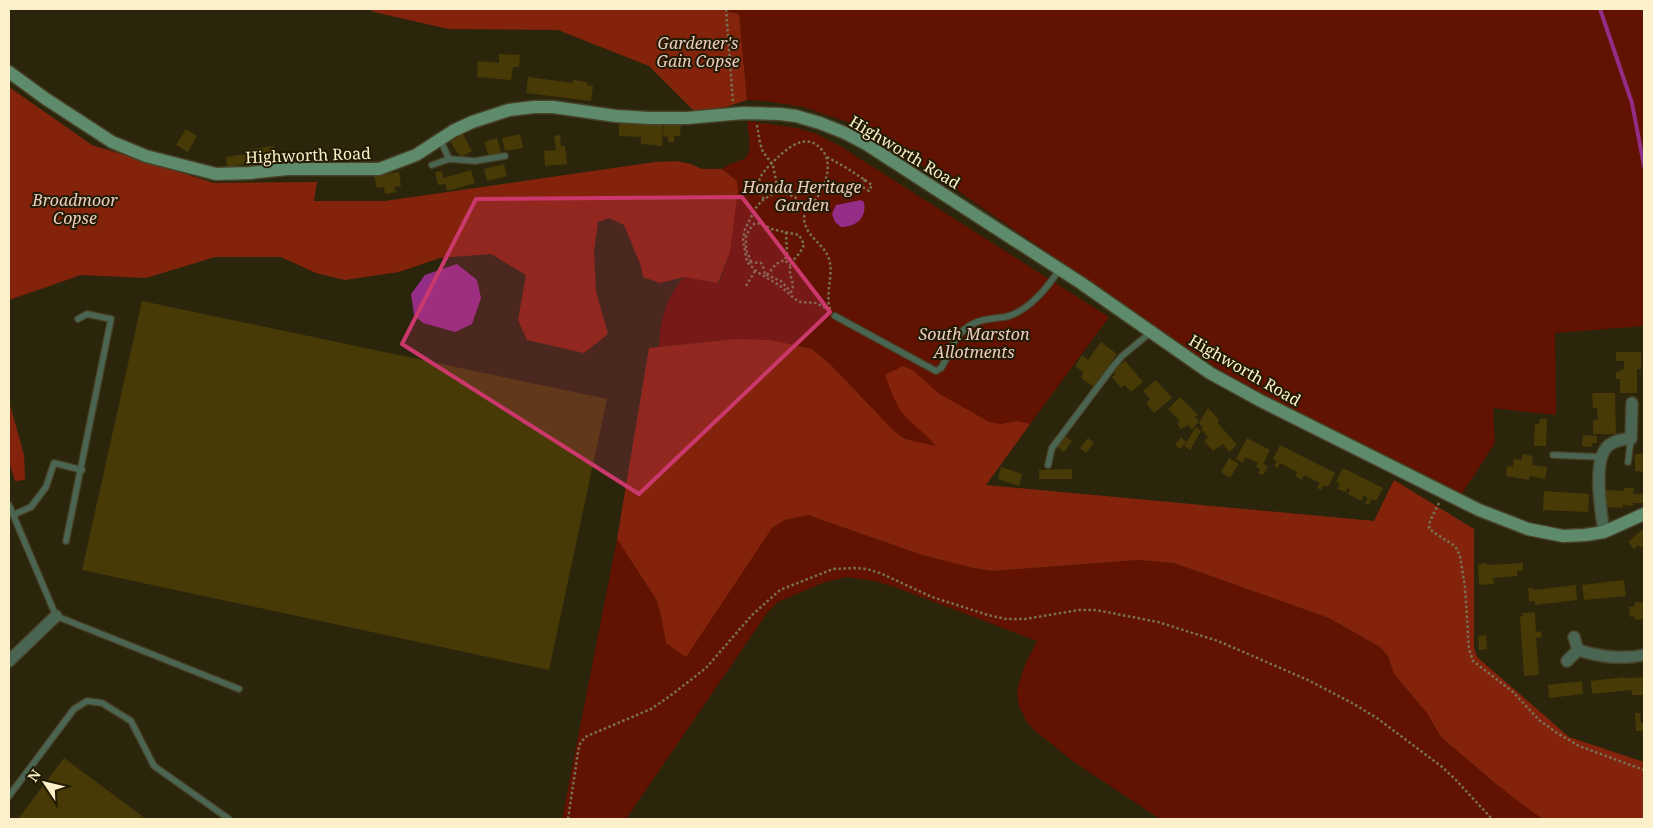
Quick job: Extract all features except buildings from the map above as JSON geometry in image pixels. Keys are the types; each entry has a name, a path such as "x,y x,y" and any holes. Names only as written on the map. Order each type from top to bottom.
{"street":[{"name":"Highworth Road","path":"9,72 52,104 112,142 146,156 206,173 225,174 305,168 357,170 379,168 416,155 440,139 472,122 509,110 527,107 553,107 616,116 649,118 687,118 756,113 796,116 820,123 856,138 1059,269 1210,373 1496,518 1542,533 1573,536 1604,532 1644,514"},
{"path":"1604,532 1600,511 1599,480 1602,457 1609,445 1622,439 1630,440 1632,403"},
{"path":"9,661 56,616"},
{"path":"1574,637 1578,650"},
{"path":"1578,650 1612,658 1644,655"},
{"path":"1567,661 1578,650"}],"lane":[{"path":"440,139 449,159"},
{"path":"432,165 449,159 475,161 505,156"},
{"path":"835,316 936,370 941,368 956,339 965,329 978,322 1009,315 1020,310 1042,292 1059,269"},
{"path":"66,541 82,470 111,319 87,314 78,319"},
{"path":"1048,464 1052,448 1117,360 1150,332"},
{"path":"1628,462 1630,440"},
{"path":"1553,455 1602,457"},
{"path":"13,516 31,507 46,487 54,463 82,470"},
{"path":"9,505 56,616 239,689"},
{"path":"9,796 74,709 87,701 102,703 131,721 154,766 228,819"}],"path":[{"path":"726,9 734,114"},
{"path":"749,262 746,237 754,224 760,223 771,229 799,236 804,244 791,265 790,273 793,286 791,292 780,281 755,271 749,262 743,237 757,206 774,193 777,184 772,164 761,148 756,113"},
{"path":"764,199 759,192 758,184 761,176 789,147 808,142 817,145 827,157 865,180"},
{"path":"827,157 826,179 821,192 807,210 804,218 806,229 825,250 830,260 828,299 830,310"},
{"path":"776,190 795,197 807,210"},
{"path":"785,259 786,232"},
{"path":"766,275 776,264 785,259"},
{"path":"785,259 791,265"},
{"path":"749,262 761,263 766,275 794,299 800,302 816,303 830,310 835,316"},
{"path":"746,286 755,271"},
{"path":"1444,493 1430,521 1430,528 1432,532 1452,544 1460,556 1469,649 1473,661 1513,692 1539,720 1557,733 1579,746 1644,770"},
{"path":"568,819 578,752 584,737 651,709 670,696 706,668 752,615 780,590 833,569 854,568 880,573 940,600 1006,619 1025,619 1079,610 1096,610 1158,622 1218,641 1308,680 1352,703 1392,728 1448,772 1492,819"}],"highlighted area":[{"path":"742,197 830,312 639,494 402,344 476,199"}],"green space":[{"name":"Gardener's Gain Copse","path":"369,9 717,9 739,14 747,100 714,111 693,110 649,66 558,30 448,29 374,12"},
{"path":"717,9 1644,9 1644,326 1555,333 1556,415 1493,408 1495,443 1461,495 1248,388 1170,337 896,148 859,126 803,107 747,100 739,14"},
{"name":"Broadmoor Copse","path":"9,87 92,145 214,183 317,182 314,201 385,201 655,162 676,161 691,164 702,169 722,169 737,181 738,190 730,252 718,283 684,277 660,283 643,277 641,266 624,225 609,218 598,222 594,252 596,291 608,334 584,353 527,340 518,320 526,275 491,254 440,258 399,272 345,280 316,273 281,257 215,257 146,278 81,275 9,300"},
{"path":"747,121 797,128 817,134 840,146 1109,317 985,485 937,447 905,439 895,432 829,363 812,349 771,340 735,339 659,347 665,309 672,293 684,277 719,283 730,252 737,181 722,169 747,156 750,142"},
{"path":"735,339 771,340 812,349 829,363 895,432 905,439 936,446 904,415 893,396 885,375 903,366 914,371 938,393 989,422 1001,424 1017,421 1030,424 986,485 1374,521 1394,480 1474,529 1474,648 1477,657 1569,737 1644,762 1644,819 1544,819 1496,784 1441,737 1427,713 1394,674 1388,656 1380,647 1329,618 1174,563 1138,560 993,571 922,555 808,515 785,520 772,528 686,657 666,643 656,599 617,539 649,348"},
{"path":"9,401 24,455 25,480 15,481 9,461"},
{"path":"808,515 922,555 993,571 1138,560 1174,563 1329,618 1380,647 1388,656 1394,674 1427,713 1441,737 1496,784 1544,819 1160,819 1074,762 1027,722 1019,706 1017,691 1024,667 1037,641 892,586 846,577 825,582 778,602 767,613 626,819 562,819 617,539 656,599 662,620 734,583 772,528 785,520"}],"shaded area":[{"path":"861,200 864,202 864,213 856,223 841,227 835,222 832,214 836,205"},
{"path":"457,264 477,280 481,298 472,324 455,332 423,323 414,315 411,294 425,275"}],"waterway":[{"path":"1600,9 1632,103 1644,166"}],"park label":[{"name":"Honda Heritage Garden","path":"802,196"},
{"name":"South Marston Allotments","path":"974,343"}]}
